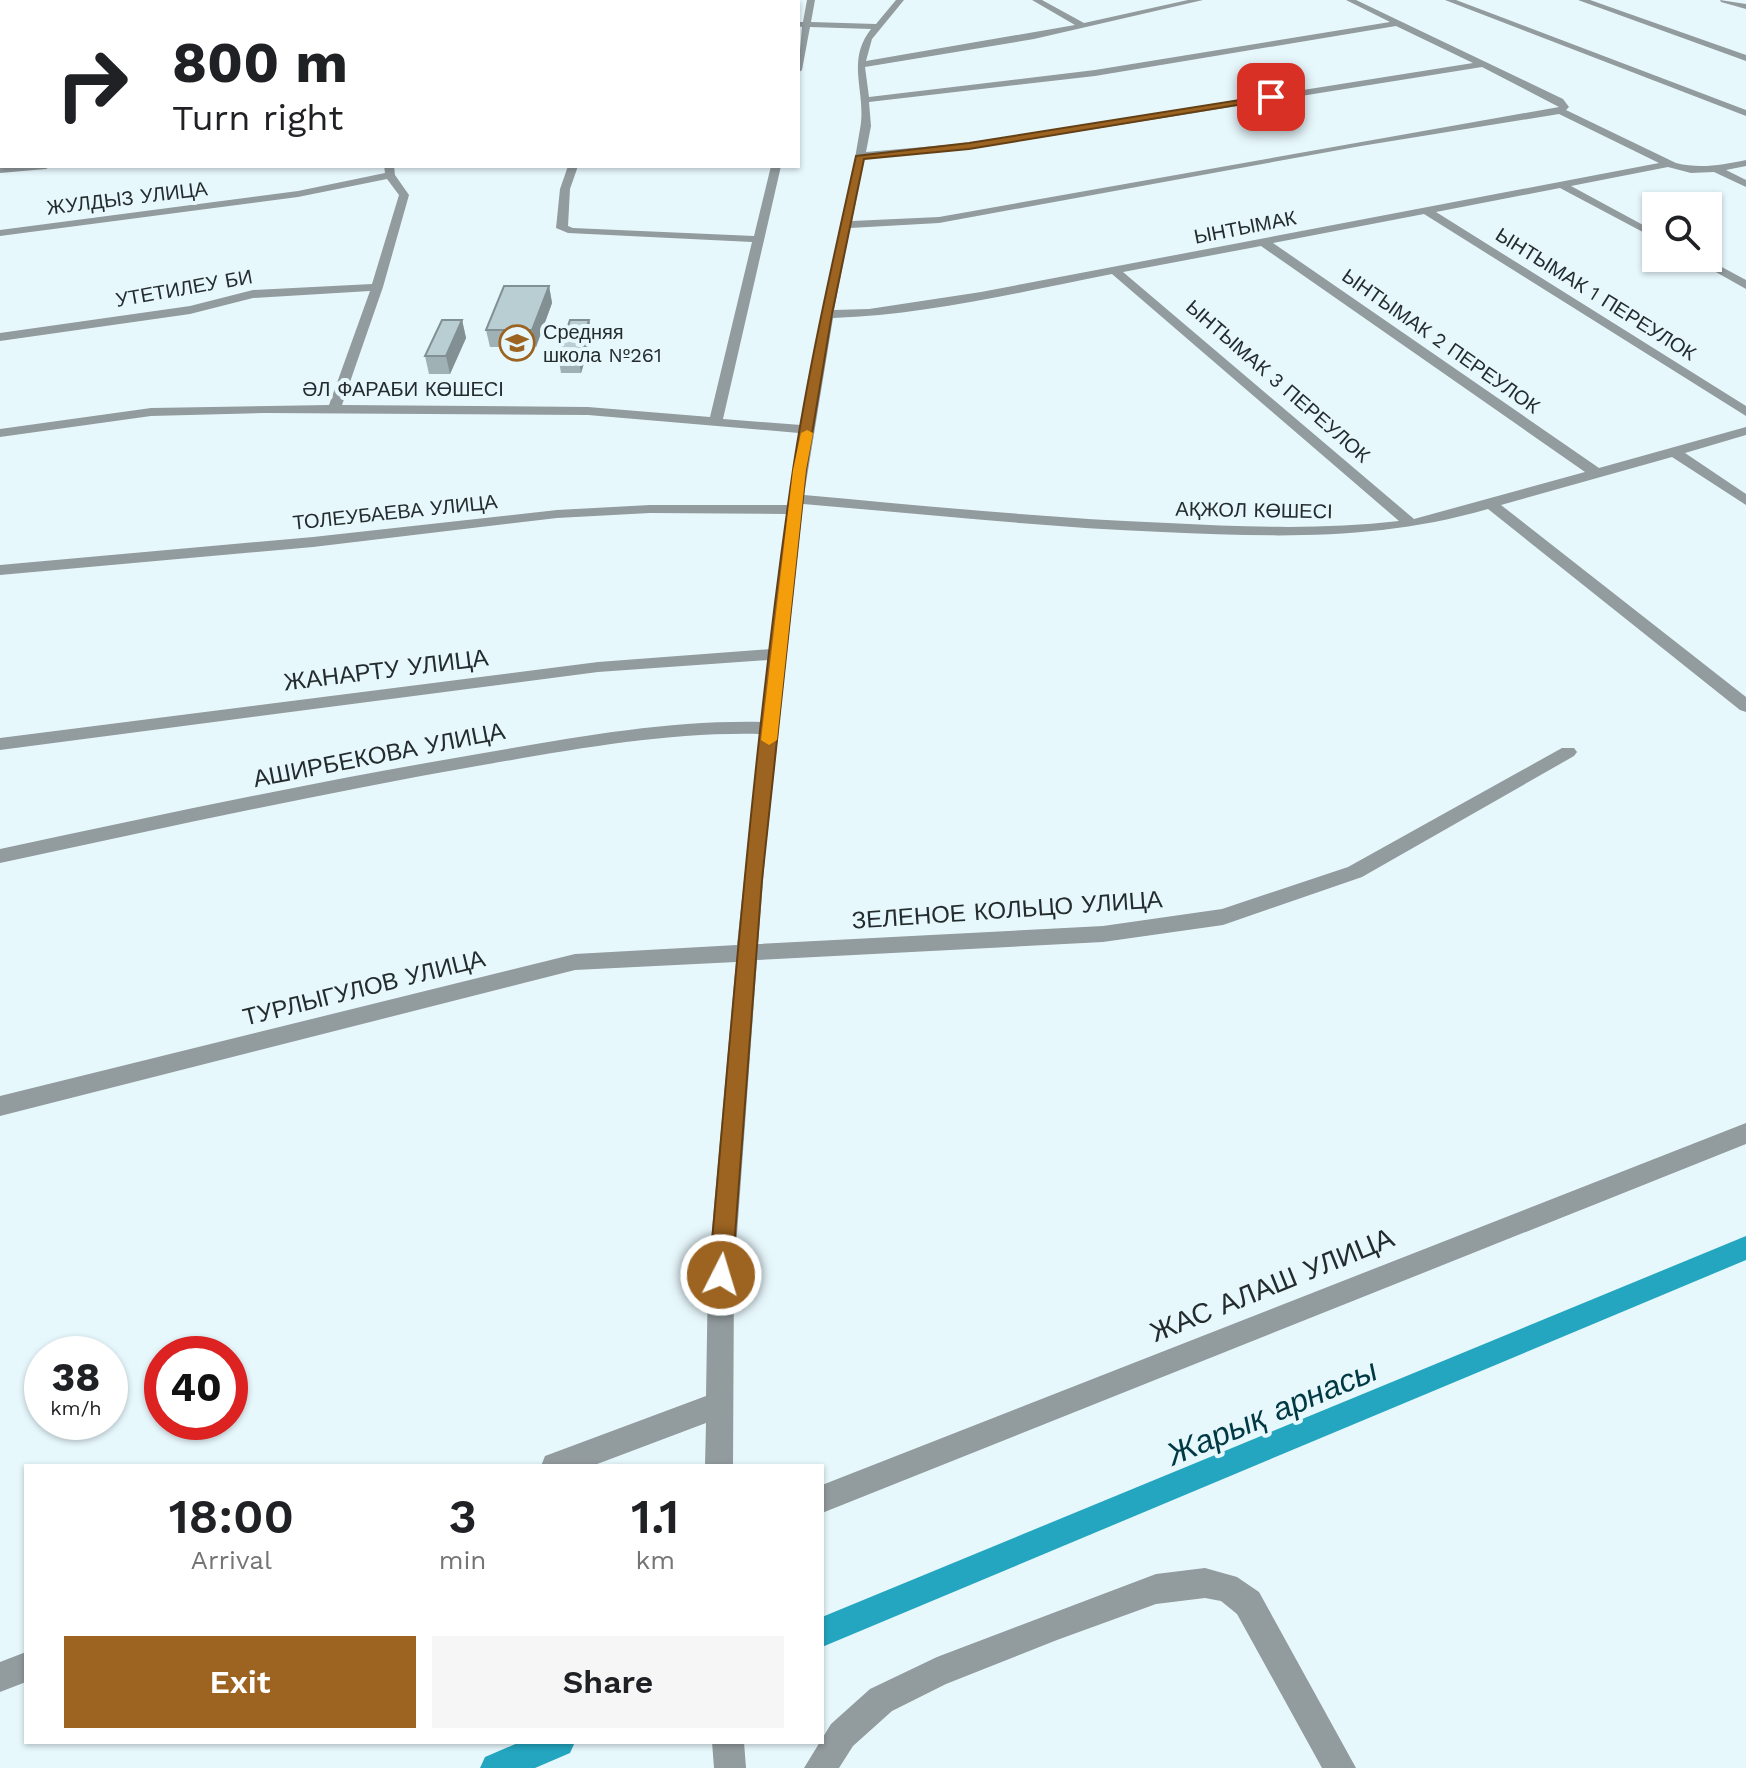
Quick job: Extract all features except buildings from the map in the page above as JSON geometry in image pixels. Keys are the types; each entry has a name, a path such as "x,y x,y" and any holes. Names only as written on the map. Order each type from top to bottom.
{"street":[{"path":"800,52 803,24 811,0"},
{"path":"719,1464 721,1275 746,952 796,505 827,314 866,126 866,100 860,65 865,43 900,0"},
{"path":"1036,0 1082,25"},
{"path":"1161,0 1171,6"},
{"path":"860,65 1082,25 1199,0"},
{"path":"1350,0 1560,101 1564,107 1560,111"},
{"path":"1449,0 1746,113"},
{"path":"1582,0 1746,58"},
{"path":"1724,0 1746,7"},
{"path":"803,24 879,27"},
{"path":"866,100 1095,73 1396,24"},
{"path":"860,156 969,146 1482,64"},
{"path":"847,225 939,220 1361,143 1560,111 1669,164 1691,170 1746,163"},
{"name":"ЫНТЫМАК","path":"827,314 906,309 1669,164"},
{"path":"0,170 23,168"},
{"path":"572,168 565,189 562,228 572,231 756,239"},
{"path":"716,421 756,239 775,168"},
{"path":"1716,169 1746,184"},
{"path":"334,409 377,287 404,195 390,171"},
{"name":"ЖУЛДЫЗ УЛИЦА","path":"0,233 298,194 390,171"},
{"path":"1560,184 1642,228"},
{"name":"ЫНТЫМАК 1 ПЕРЕУЛОК","path":"1425,210 1746,412"},
{"name":"ЫНТЫМАК 2 ПЕРЕУЛОК","path":"1263,242 1596,473"},
{"name":"ЫНТЫМАК 3 ПЕРЕУЛОК","path":"1115,271 1411,524"},
{"path":"1722,272 1746,285"},
{"name":"УТЕТИЛЕУ БИ","path":"0,337 190,310 253,294 377,287"},
{"name":"ӘЛ ФАРАБИ КӨШЕСІ","path":"0,433 151,412 334,409 543,409 808,430"},
{"name":"АҚЖОЛ КӨШЕСІ","path":"796,505 1127,527 1313,534 1411,524 1746,431"},
{"path":"1673,451 1746,501"},
{"path":"1490,504 1746,706"},
{"name":"ТОЛЕУБАЕВА УЛИЦА","path":"0,570 313,542 557,514 796,505"},
{"name":"ЖАНАРТУ УЛИЦА","path":"0,744 598,667 779,654"},
{"name":"АШИРБЕКОВА УЛИЦА","path":"0,856 389,774 603,738 717,725 770,728"},
{"name":"ЗЕЛЕНОЕ КОЛЬЦО УЛИЦА","path":"746,952 1103,934 1223,917 1355,872 1568,752"},
{"name":"ТУРЛЫГУЛОВ УЛИЦА","path":"0,1106 575,962 746,952"},
{"name":"ЖАС АЛАШ УЛИЦА","path":"824,1498 1746,1133"},
{"path":"560,1464 718,1405"},
{"path":"820,1768 842,1735 881,1700 937,1672 1156,1589 1205,1583 1227,1587 1248,1603 1340,1768"},
{"path":"0,1677 24,1668"},
{"path":"728,1744 730,1768"}],"waterway":[{"name":"Жарық арнасы","path":"824,1631 1746,1248"},
{"name":"Жарық арнасы","path":"496,1768 554,1744"}],"slow traffic":[{"path":"769,740 800,470 807,433"}],"place":[{"name":"Средняя школа №261","path":"517,343"}],"route":[{"path":"721,1275 753,880 800,470 827,314 860,156 969,146 1271,97"}]}
